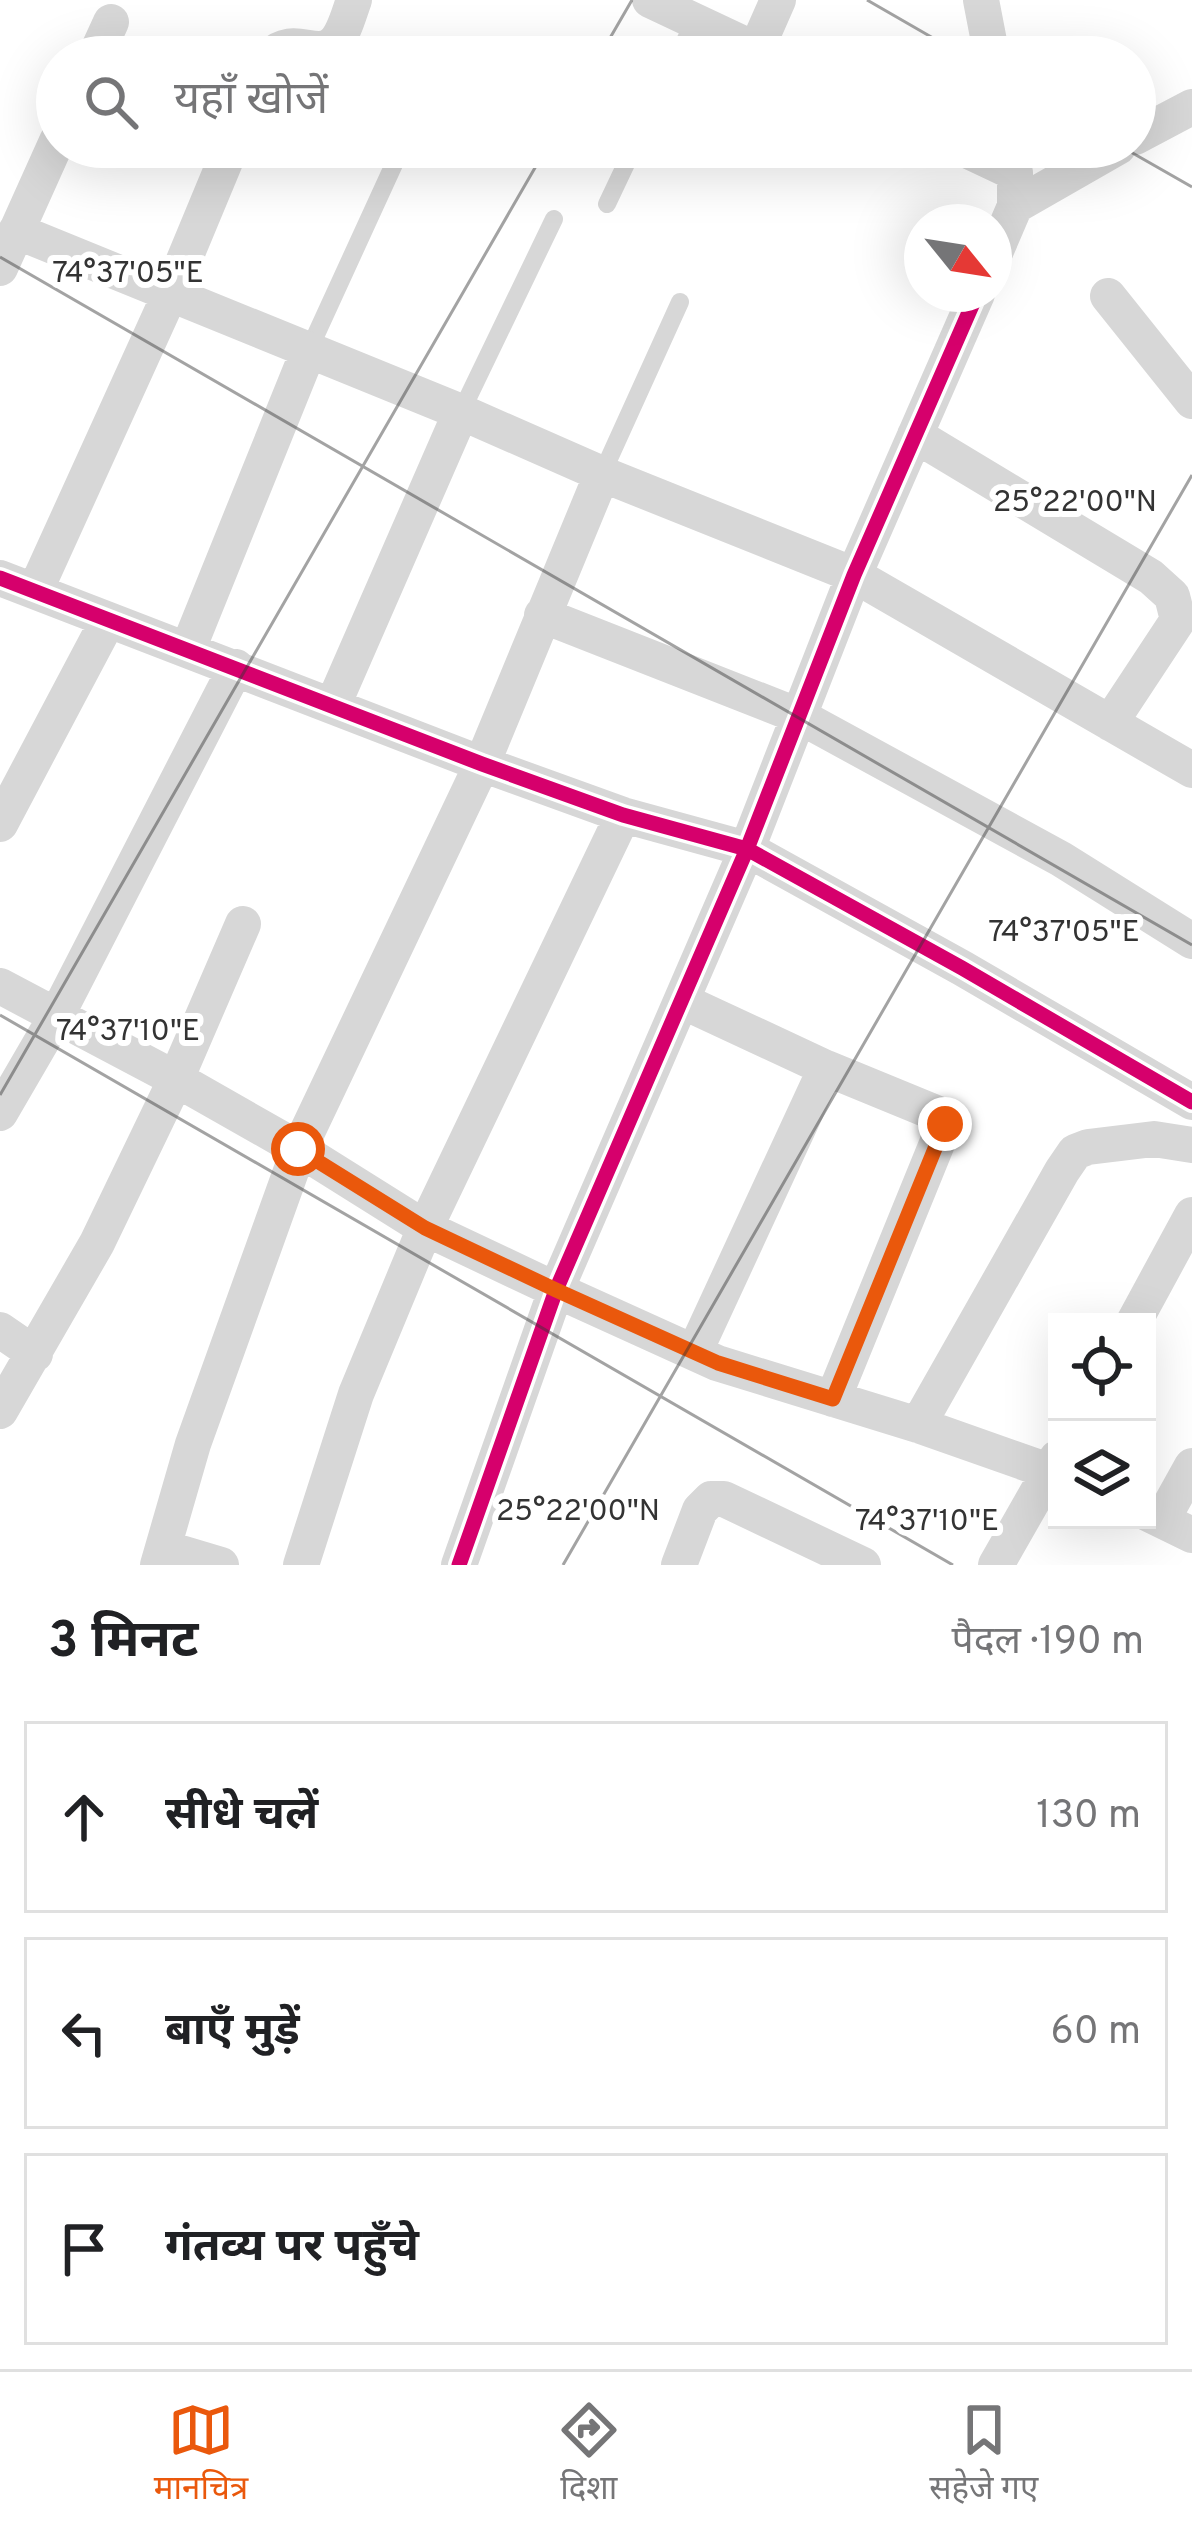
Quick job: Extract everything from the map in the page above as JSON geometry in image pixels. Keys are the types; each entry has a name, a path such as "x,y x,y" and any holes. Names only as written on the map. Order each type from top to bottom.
{"street":[{"path":"338,36 354,0"},
{"path":"650,0 726,36"},
{"path":"768,36 778,0"},
{"path":"981,0 988,36"},
{"path":"105,36 111,22"},
{"path":"1156,126 1192,107"},
{"path":"0,268 45,168"},
{"path":"35,591 222,168"},
{"path":"1013,176 1042,168"},
{"path":"16,231 854,575 1192,770"},
{"path":"1108,296 1192,401"},
{"path":"467,1563 556,1290 747,849 854,575 969,312"},
{"path":"188,649 308,352"},
{"path":"333,705 461,412"},
{"path":"915,435 1151,577 1172,596 1178,620 1110,723"},
{"path":"221,1565 161,1557 194,1444 298,1149 482,764 602,473"},
{"path":"0,578 482,764 623,815 747,849 1192,1102 1154,1139"},
{"path":"542,614 799,716 1061,859 1192,941"},
{"path":"0,824 108,620"},
{"path":"0,1113 57,1015 236,667"},
{"path":"301,1565 356,1394 425,1228 623,815"},
{"path":"0,1411 97,1243 243,924"},
{"path":"0,986 176,1079 425,1228 556,1290 718,1363 1048,1466"},
{"path":"682,1001 938,1114 945,1124 833,1399"},
{"path":"695,1351 826,1068"},
{"path":"918,1425 1076,1153 1088,1147 1154,1139 1192,1145"},
{"path":"1139,1313 1192,1215"},
{"path":"0,1330 35,1354"},
{"path":"1167,1523 1192,1466"},
{"path":"996,1565 1048,1478"},
{"path":"679,1565 700,1510 711,1499 724,1499 863,1565"}],"lane":[{"path":"687,36 694,21"},
{"path":"308,352 391,168"},
{"path":"607,204 624,168"},
{"path":"461,412 554,219"},
{"path":"602,473 680,302"}],"cycle path":[{"path":"459,1565 556,1290 747,849 854,575 969,312"},
{"path":"0,578 482,764 623,815 747,849 1192,1102"}],"route":[{"path":"298,1149 425,1228 556,1290 718,1363 833,1399 945,1124"}]}
